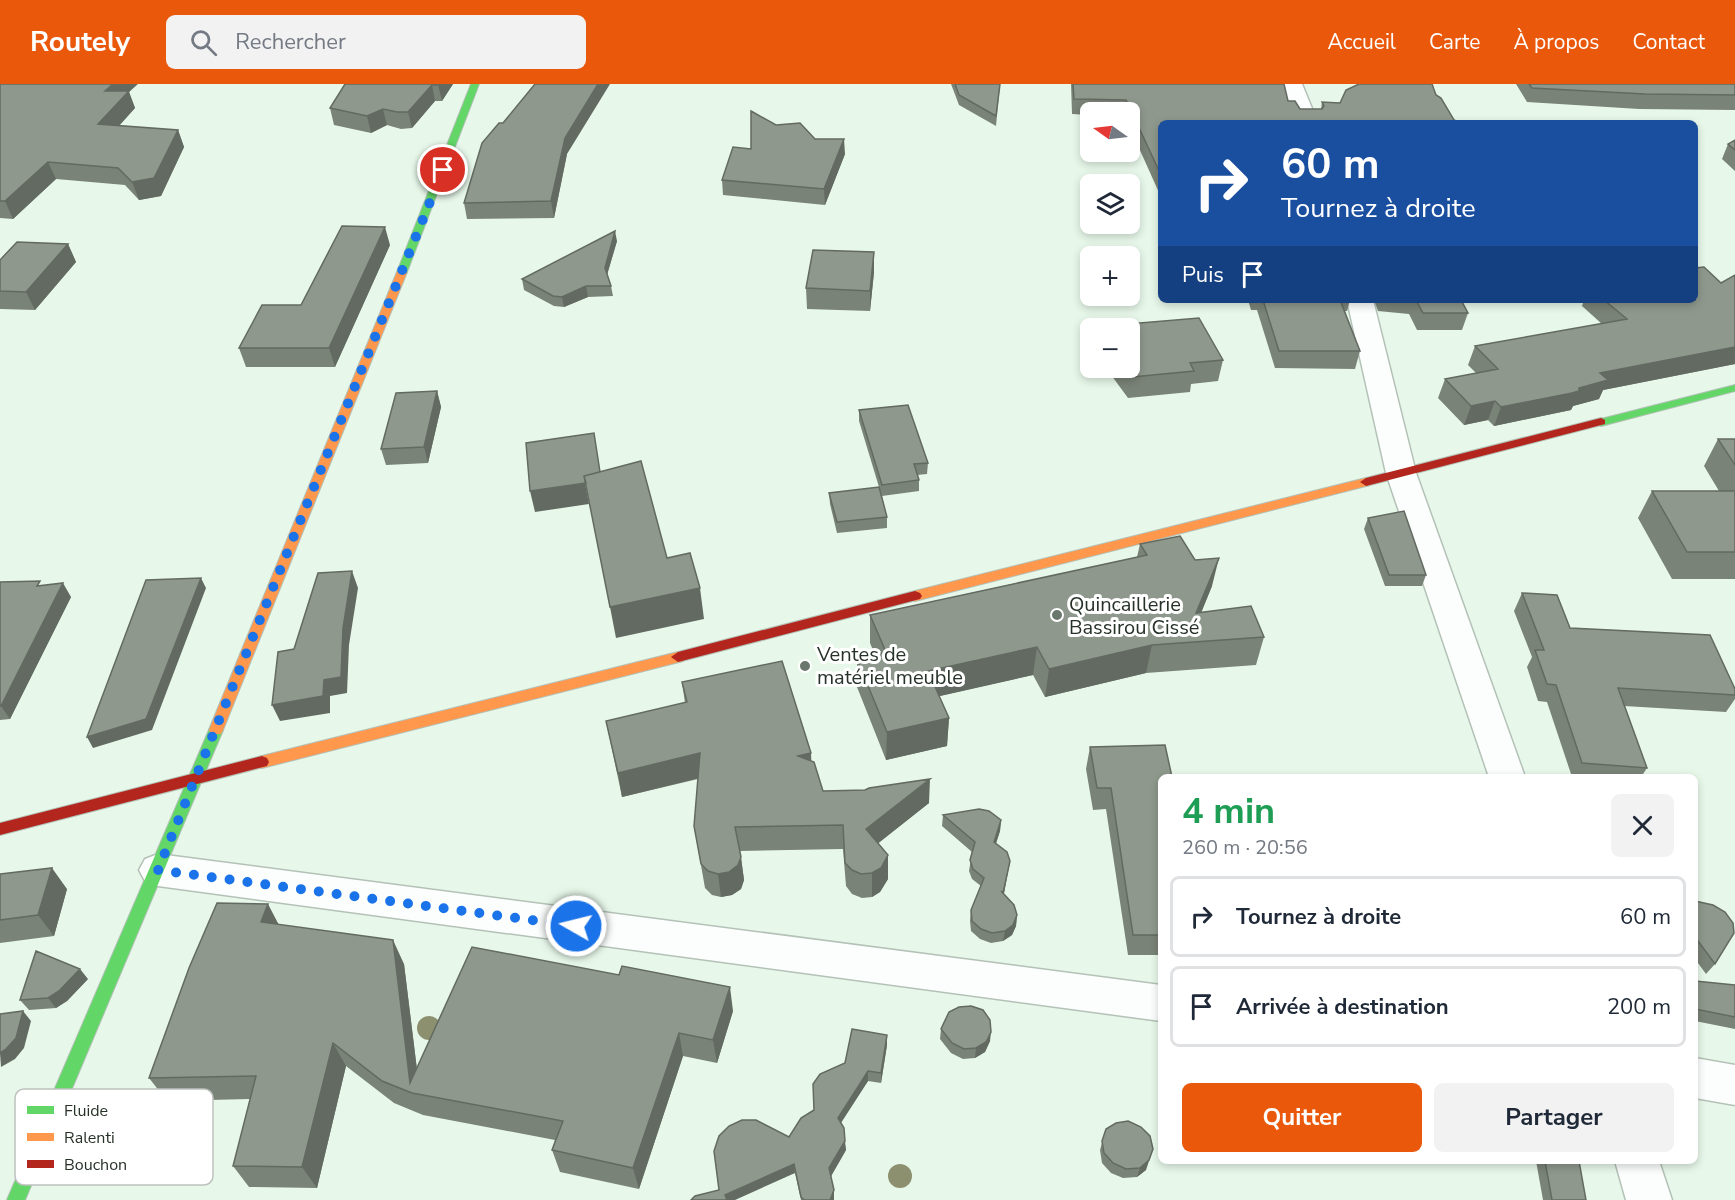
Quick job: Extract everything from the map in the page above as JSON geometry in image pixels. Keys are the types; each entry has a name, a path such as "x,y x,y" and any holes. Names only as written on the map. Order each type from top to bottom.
{"main road":[{"path":"64,1089 196,779 418,235 475,84"},
{"path":"0,829 1735,388"},
{"path":"16,1200 22,1185"}],"street":[{"path":"1292,84 1306,120"},
{"path":"1361,303 1401,473 1506,774"},
{"path":"158,870 1158,1003"},
{"path":"1698,1078 1735,1085"},
{"path":"1638,1164 1649,1200"}],"building":[{"path":"0,84 113,84 105,91 129,91 98,124 178,130 154,178 132,182 118,168 48,162 5,201 0,201"},
{"path":"345,84 439,84 432,85 408,112 383,109 367,116 330,108"},
{"path":"535,84 598,84 565,138 551,201 464,203 482,143 499,123 503,123"},
{"path":"955,84 1000,84 996,116 959,95"},
{"path":"1073,84 1284,84 1288,101 1295,101 1300,109 1322,109 1324,106 1322,102 1340,103 1346,90 1359,84 1432,84 1436,95 1441,98 1454,120 1158,120 1158,169 1140,130 1140,102 1127,102 1126,100 1074,99"},
{"path":"1529,84 1735,84 1735,95 1645,94 1532,88"},
{"path":"751,111 776,125 800,123 815,139 844,139 824,189 722,180 733,147 751,149"},
{"path":"1735,140 1735,150 1728,144"},
{"path":"342,226 385,227 329,348 239,348 262,305 301,305"},
{"path":"615,231 605,268 611,286 586,286 562,297 553,296 522,279"},
{"path":"17,242 68,244 26,292 0,291 0,260"},
{"path":"813,250 874,252 870,291 806,288"},
{"path":"1704,267 1721,283 1735,275 1735,347 1600,373 1608,380 1579,388 1579,391 1572,393 1501,407 1495,401 1471,406 1445,379 1498,369 1475,346 1627,319 1608,303 1698,303 1698,268"},
{"path":"1264,303 1341,303 1360,351 1279,351"},
{"path":"1418,303 1463,303 1468,313 1423,313"},
{"path":"1199,318 1223,360 1190,363 1194,371 1140,376 1140,323"},
{"path":"437,391 424,447 381,449 396,393"},
{"path":"908,405 928,463 914,464 919,480 882,485 859,410"},
{"path":"594,433 600,472 584,476 586,483 530,491 526,443"},
{"path":"1718,439 1735,439 1735,465"},
{"path":"641,461 667,558 690,553 700,588 610,607 584,476"},
{"path":"879,487 887,517 837,522 829,493"},
{"path":"1652,491 1735,491 1735,552 1687,552"},
{"path":"1404,511 1426,575 1389,575 1368,518"},
{"path":"1180,536 1195,560 1219,558 1196,613 1251,606 1264,637 1152,645 1049,669 1037,647 928,671 949,718 887,732 857,659 886,652 870,615 1147,555 1140,544"},
{"path":"352,571 343,628 341,677 324,680 323,696 272,705 278,652 294,649 318,573"},
{"path":"201,578 146,719 87,737 146,580"},
{"path":"40,581 37,586 63,583 0,706 0,582"},
{"path":"1522,593 1557,595 1570,628 1710,635 1735,689 1735,695 1618,688 1647,768 1582,763 1556,685 1547,684 1535,650 1544,650"},
{"path":"782,661 811,753 798,756 814,762 823,791 865,790 930,779 866,829 888,855 881,868 872,873 861,874 852,870 845,863 843,825 735,827 741,857 738,865 729,872 718,874 708,871 701,864 694,826 700,753 618,773 606,721 687,702 682,682"},
{"path":"1165,745 1171,774 1158,774 1158,935 1133,935 1111,788 1097,788 1090,747"},
{"path":"979,809 989,811 1001,820 994,842 1007,852 1010,861 1003,893 1001,891 1014,905 1017,915 1013,925 1005,931 992,933 981,929 972,921 971,910 984,878 973,869 970,860 975,842 943,815"},
{"path":"52,868 38,915 0,920 0,874"},
{"path":"1698,902 1713,905 1725,912 1733,923 1734,933 1715,964 1698,941"},
{"path":"217,903 268,904 261,922 393,940 410,1083 472,947 619,975 622,966 730,987 713,1040 679,1033 633,1168 552,1150 563,1121 412,1093 382,1081 333,1043 302,1167 233,1166 256,1076 149,1078 189,968"},
{"path":"36,951 80,969 59,991 48,998 20,1000"},
{"path":"1698,981 1735,985 1735,1017 1698,1010"},
{"path":"971,1006 983,1010 990,1020 991,1032 986,1042 976,1048 964,1049 952,1043 941,1029 949,1012 959,1007"},
{"path":"23,1011 16,1038 0,1053 0,1014"},
{"path":"852,1029 887,1035 881,1073 868,1071 838,1118 844,1128 845,1141 829,1168 834,1190 830,1200 804,1200 801,1197 794,1164 725,1195 727,1200 691,1200 695,1196 719,1190 714,1151 719,1136 729,1126 742,1120 756,1120 789,1137 801,1118 814,1110 813,1084 820,1074 845,1063"},
{"path":"1128,1121 1141,1127 1150,1136 1153,1149 1149,1160 1140,1168 1126,1169 1113,1163 1104,1153 1102,1141 1106,1129 1116,1123"},
{"path":"1546,1164 1580,1164 1586,1200 1552,1200"}],"traffic: fast":[{"path":"402,272 475,84"},
{"path":"1601,422 1735,388"},
{"path":"63,1089 216,730"},
{"path":"16,1200 22,1185"}],"traffic: slow":[{"path":"216,730 402,272"},
{"path":"915,596 1366,482"},
{"path":"262,762 678,657"}],"traffic: jam":[{"path":"1366,482 1601,422"},
{"path":"678,657 915,596"},
{"path":"0,829 262,762"}],"place":[{"name":"Quincaillerie Bassirou Cissé","path":"1057,615"},
{"name":"Ventes de matériel meuble","path":"805,666"}],"route":[{"path":"443,170 158,870 576,926"}]}
